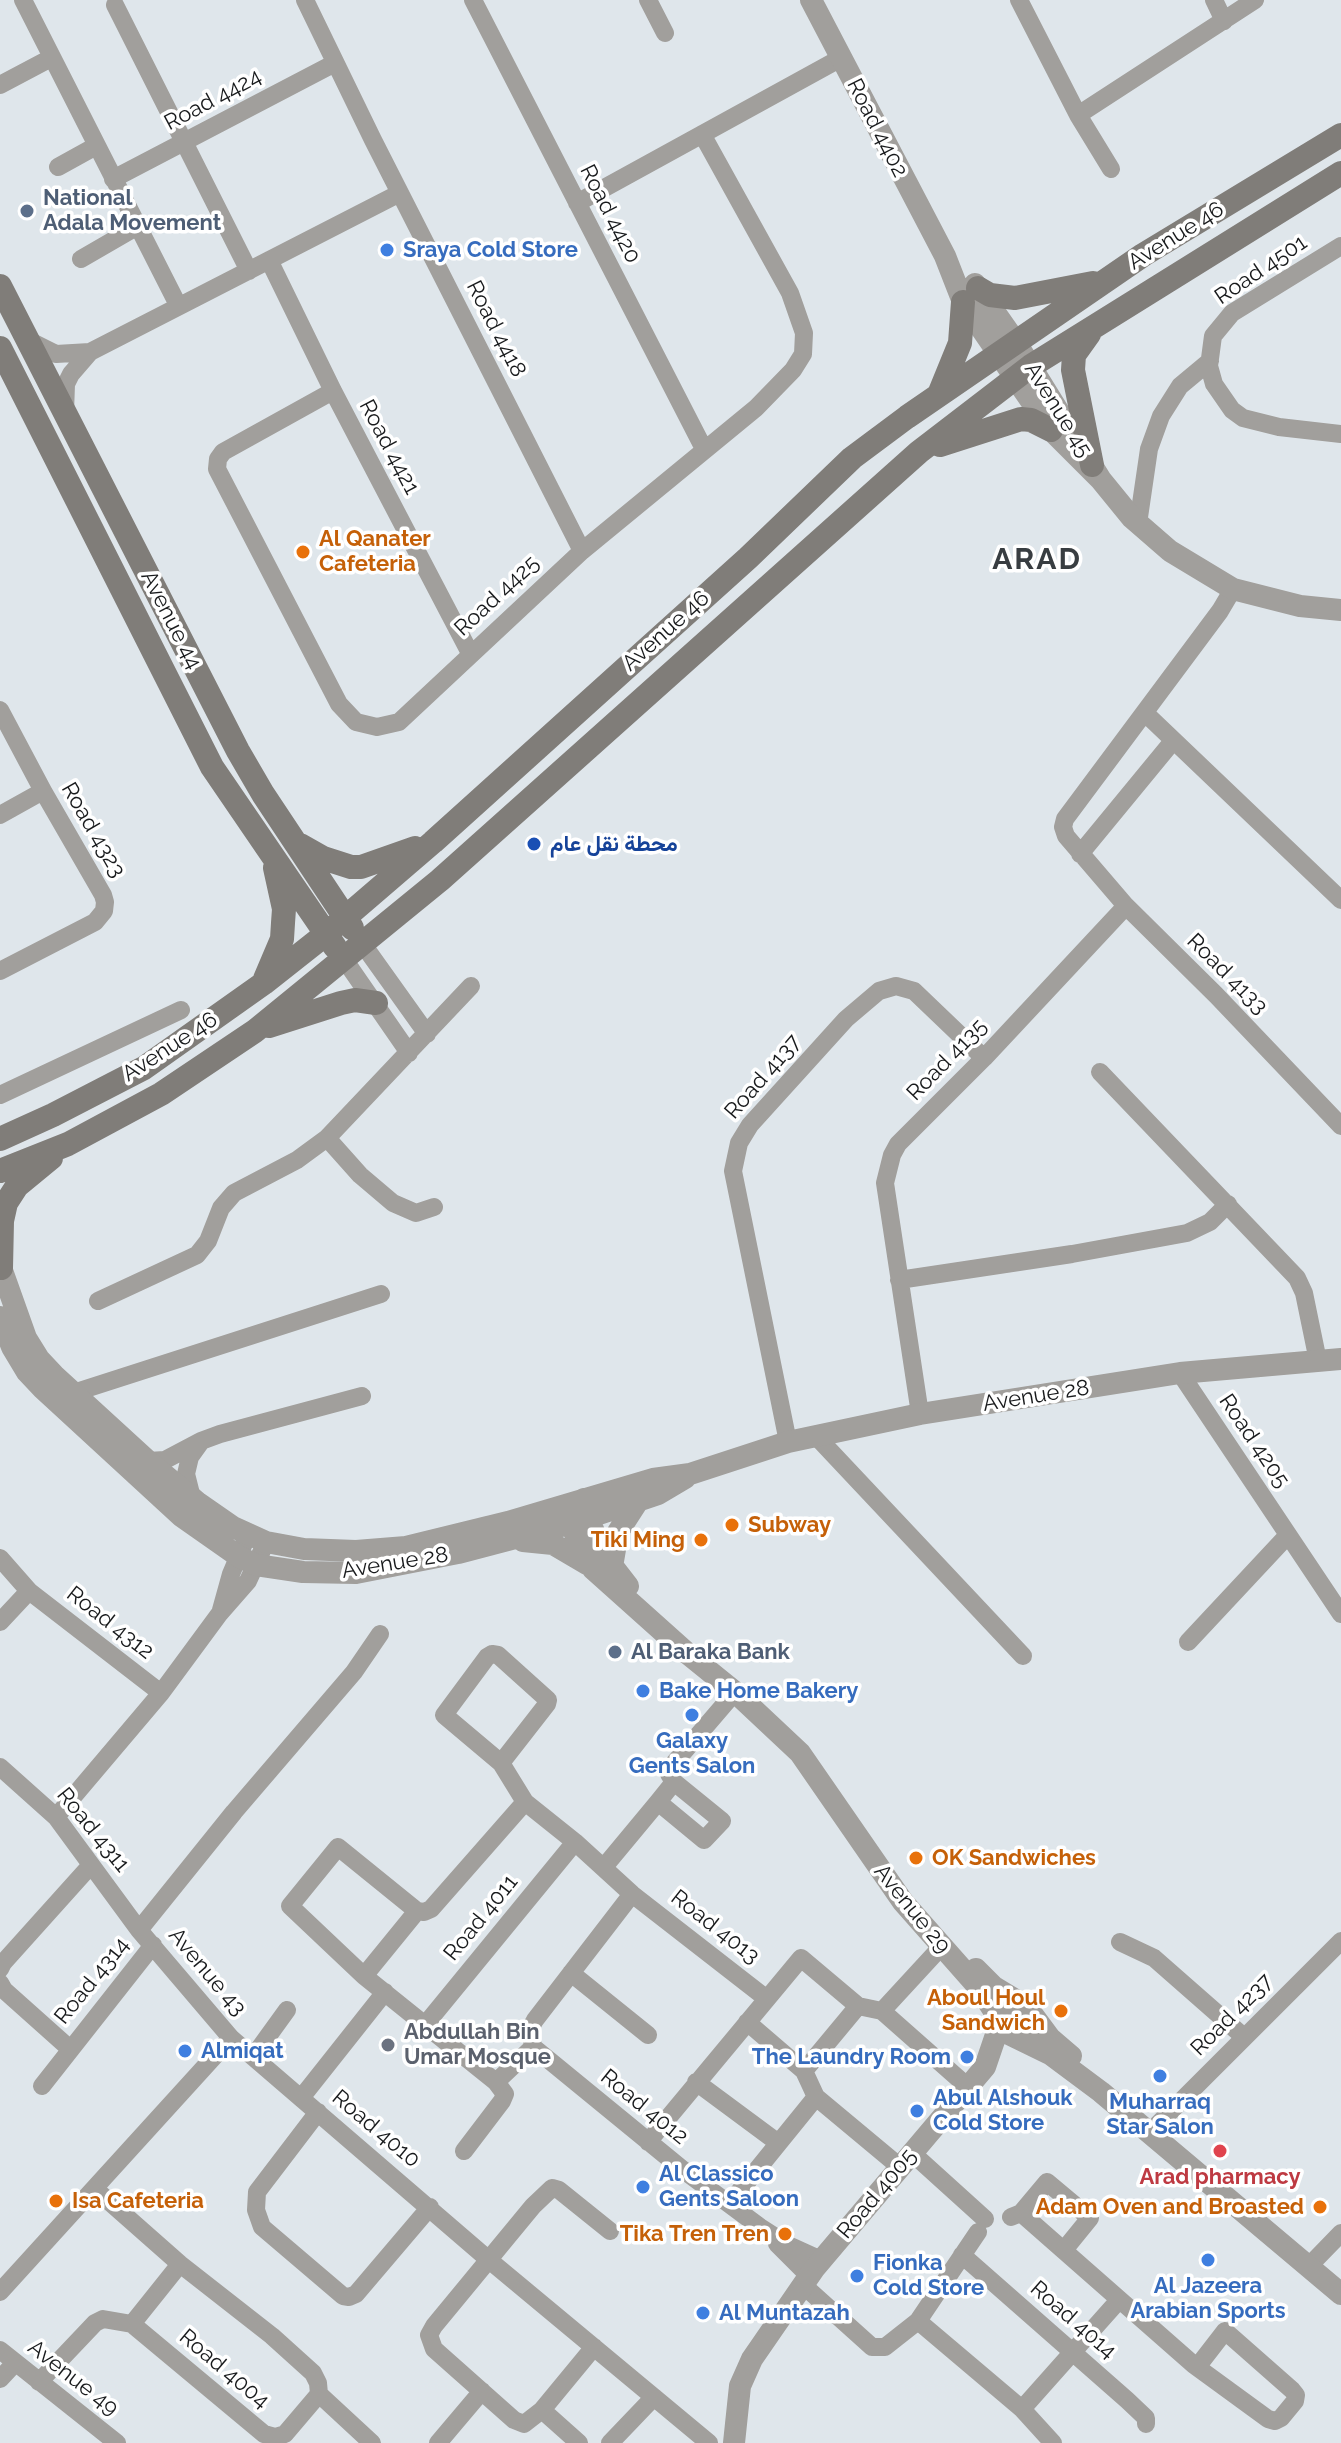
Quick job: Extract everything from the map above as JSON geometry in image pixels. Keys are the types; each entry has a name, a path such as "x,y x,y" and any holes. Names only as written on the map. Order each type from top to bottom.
{"main road":[{"name":"Avenue 46","path":"0,1139 144,1068 264,983 326,934 433,842 748,558 852,458 940,392 1143,255 1341,135"},
{"name":"Avenue 46","path":"0,1171 68,1144 161,1094 255,1031 440,880 919,452 1022,372 1341,173"},
{"path":"940,392 960,343 970,295 1015,298 1107,280"},
{"name":"Avenue 44","path":"0,286 238,751 293,841 345,917 353,951"},
{"path":"1096,472 1073,370 1074,355 1081,342 1101,321"},
{"name":"Avenue 44","path":"0,348 212,767 326,934 353,951"},
{"path":"919,452 1012,420 1031,420 1051,430"},
{"path":"293,841 337,864 361,867 433,842"},
{"path":"264,983 282,939 284,909 271,854"},
{"path":"255,1031 341,1003 355,1000 376,1003"},
{"path":"0,1267 6,1203 17,1186 68,1144"}],"street":[{"path":"23,0 178,305"},
{"name":"Road 4418","path":"305,0 582,551"},
{"name":"Road 4420","path":"473,0 704,449"},
{"path":"648,0 665,33"},
{"name":"Road 4402","path":"811,0 945,256 1006,347"},
{"path":"1019,0 1078,115 1111,169"},
{"path":"1214,0 1224,21"},
{"path":"1078,115 1255,0"},
{"path":"115,5 249,271"},
{"path":"0,85 51,58"},
{"path":"577,203 841,58"},
{"name":"Road 4424","path":"113,179 335,63"},
{"name":"Road 4425","path":"333,391 223,452 217,469 339,704 356,722 377,727 399,722 582,551 756,408 793,370 803,354 804,333 790,293 702,134"},
{"path":"58,167 96,146"},
{"path":"65,413 66,384 90,352 400,193"},
{"path":"81,259 138,226"},
{"name":"Road 4501","path":"1210,361 1213,336 1232,313 1341,246"},
{"name":"Road 4421","path":"269,260 333,391 470,653"},
{"path":"28,340 56,354 90,352"},
{"name":"Avenue 45","path":"1006,347 1096,472 1138,524 1170,551 1233,589 1300,606 1341,610"},
{"path":"1138,524 1149,449 1161,416 1180,386 1210,361 1214,384 1232,410 1243,418 1279,427 1341,434"},
{"name":"Avenue 45","path":"1022,372 1051,430 1096,472"},
{"name":"Road 4133","path":"1233,589 1220,611 1065,819 1066,836 1126,906 1341,1126"},
{"name":"Road 4323","path":"0,710 103,895 104,911 95,922 0,971"},
{"path":"1145,713 1341,900"},
{"path":"1080,854 1173,741"},
{"path":"0,815 43,791"},
{"name":"Road 4135","path":"920,1414 885,1183 886,1168 898,1144 984,1058 1126,906"},
{"path":"353,951 376,1003 409,1053"},
{"path":"353,951 427,1034"},
{"path":"98,1301 190,1260 203,1250 221,1208 234,1193 297,1160 327,1138 471,986"},
{"name":"Road 4137","path":"788,1442 733,1171 739,1143 750,1125 846,1019 879,991 896,986 914,991 984,1058"},
{"path":"0,1095 181,1010"},
{"path":"1100,1072 1297,1278 1304,1293 1318,1361"},
{"path":"327,1138 360,1175 393,1203 416,1213 434,1207"},
{"path":"899,1280 1187,1233 1210,1222 1228,1204"},
{"name":"Avenue 28","path":"0,1267 26,1338 39,1359 73,1393 192,1498 233,1527 257,1538 304,1549 356,1551 406,1547 578,1510 639,1501 658,1494 690,1474 788,1442 920,1414 1180,1373 1341,1359"},
{"path":"73,1393 381,1294"},
{"name":"Avenue 28","path":"0,1317 20,1359 43,1389 181,1516 247,1560 303,1572 356,1573 502,1541 672,1474 690,1474"},
{"name":"Road 4205","path":"1180,1373 1341,1614"},
{"path":"148,1461 165,1460 201,1441 362,1396"},
{"path":"816,1436 1023,1656"},
{"path":"192,1498 186,1474 190,1457 201,1441"},
{"path":"502,1541 553,1544 603,1569 618,1532 639,1501"},
{"name":"Avenue 29","path":"578,1510 603,1569 604,1581 735,1692 800,1753 879,1869 941,1947 979,1988 1009,2034 1057,2059 1154,2128"},
{"path":"1188,1642 1288,1535"},
{"name":"Road 4312","path":"56,1817 161,1693 220,1613 257,1538"},
{"name":"Road 4312","path":"0,1558 29,1591 161,1693"},
{"name":"Avenue 29","path":"603,1569 791,1725 816,1753 890,1868 926,1915 987,1980 1020,2002 1059,2046 1154,2128 1313,2262 1341,2280"},
{"path":"0,1622 29,1591"},
{"name":"Avenue 43","path":"0,2292 231,2038 139,1930 234,1812 354,1672 380,1634"},
{"path":"501,1763 548,1700 510,1665 492,1654 444,1715 501,1763 525,1802"},
{"path":"658,1802 705,1840 721,1818 674,1782 669,1769 735,1692"},
{"name":"Road 4311","path":"0,1767 56,1817 139,1930"},
{"path":"604,1867 674,1782"},
{"name":"Road 4013","path":"525,1802 632,1894 767,1999"},
{"name":"Road 4011","path":"364,1976 417,1911 431,1909 525,1802"},
{"name":"Road 4011","path":"425,2025 575,1842"},
{"path":"417,1911 338,1847 290,1906 364,1976 496,2082 505,2094 464,2151"},
{"path":"0,1969 91,1865"},
{"path":"496,2082 533,2047 530,2029 632,1894"},
{"name":"Road 4237","path":"1154,2128 1341,1941"},
{"path":"1120,1942 1154,1958 1244,2037"},
{"name":"Road 4314","path":"42,2086 153,1945"},
{"path":"882,2011 941,1947"},
{"path":"648,2142 801,1958 858,2006 882,2011 968,2087"},
{"path":"571,1973 648,2035"},
{"name":"Road 4314","path":"0,1983 69,2048"},
{"path":"301,2098 385,1992"},
{"name":"Road 4005","path":"985,2067 1000,2023 1008,2011 1020,2002"},
{"path":"804,2071 858,2006"},
{"path":"253,2057 287,2010"},
{"name":"Road 4005","path":"734,2443 740,2386 752,2359 811,2274 985,2067 1021,2042 1038,2021"},
{"path":"747,2022 804,2071 816,2097 906,2160 981,2225 918,2321 885,2347 872,2347 811,2274"},
{"name":"Road 4010","path":"231,2038 489,2260 709,2443"},
{"name":"Road 4012","path":"533,2047 648,2142 768,2232 811,2274"},
{"path":"696,2082 777,2142"},
{"path":"730,2203 816,2097"},
{"path":"318,2112 257,2192 256,2210 262,2227 343,2296 356,2294 430,2207"},
{"path":"1064,2250 1090,2218 1047,2182 1016,2215 1064,2250 1194,2365 1268,2419 1275,2421 1281,2418 1295,2401 1296,2395 1292,2390 1225,2331 1201,2362 1194,2365"},
{"path":"594,2347 542,2410 524,2424 514,2420 434,2349 429,2335 533,2206 552,2188 559,2190 610,2231"},
{"path":"95,2189 180,2264 272,2336 313,2373 319,2394 372,2443"},
{"path":"1313,2262 1341,2233"},
{"name":"Road 4014","path":"962,2255 1146,2418 1146,2424"},
{"name":"Avenue 29","path":"1313,2262 1341,2294"},
{"path":"39,2382 95,2323 103,2319 132,2324 180,2264"},
{"path":"1022,2409 1119,2300"},
{"path":"918,2321 1022,2409 1053,2443"},
{"name":"Road 4004","path":"132,2324 264,2434 275,2437 285,2434 319,2394"},
{"name":"Avenue 49","path":"0,2350 117,2443"},
{"path":"0,2379 14,2364"},
{"path":"438,2443 482,2391"},
{"path":"610,2443 654,2397"},
{"path":"542,2410 579,2443"}],"place":[{"name":"National Adala Movement","path":"27,211"},
{"name":"Sraya Cold Store","path":"387,250"},
{"name":"Al Qanater Cafeteria","path":"303,552"},
{"name":"محطة نقل عام","path":"534,844"},
{"name":"Subway","path":"732,1525"},
{"name":"Tiki Ming","path":"701,1540"},
{"name":"Al Baraka Bank","path":"615,1652"},
{"name":"Bake Home Bakery","path":"643,1691"},
{"name":"Galaxy Gents Salon","path":"692,1715"},
{"name":"OK Sandwiches","path":"916,1858"},
{"name":"Aboul Houl Sandwich","path":"1061,2011"},
{"name":"Abdullah Bin Umar Mosque","path":"388,2045"},
{"name":"Almiqat","path":"185,2051"},
{"name":"The Laundry Room","path":"967,2057"},
{"name":"Muharraq Star Salon","path":"1160,2076"},
{"name":"Abul Alshouk Cold Store","path":"917,2111"},
{"name":"Arad pharmacy","path":"1220,2151"},
{"name":"Al Classico Gents Saloon","path":"643,2187"},
{"name":"Isa Cafeteria","path":"56,2201"},
{"name":"Adam Oven and Broasted","path":"1320,2207"},
{"name":"Tika Tren Tren","path":"785,2234"},
{"name":"Al Jazeera Arabian Sports","path":"1208,2260"},
{"name":"Fionka Cold Store","path":"857,2276"},
{"name":"Al Muntazah","path":"703,2313"}],"district":[{"name":"ARAD","path":"1037,560"}]}
